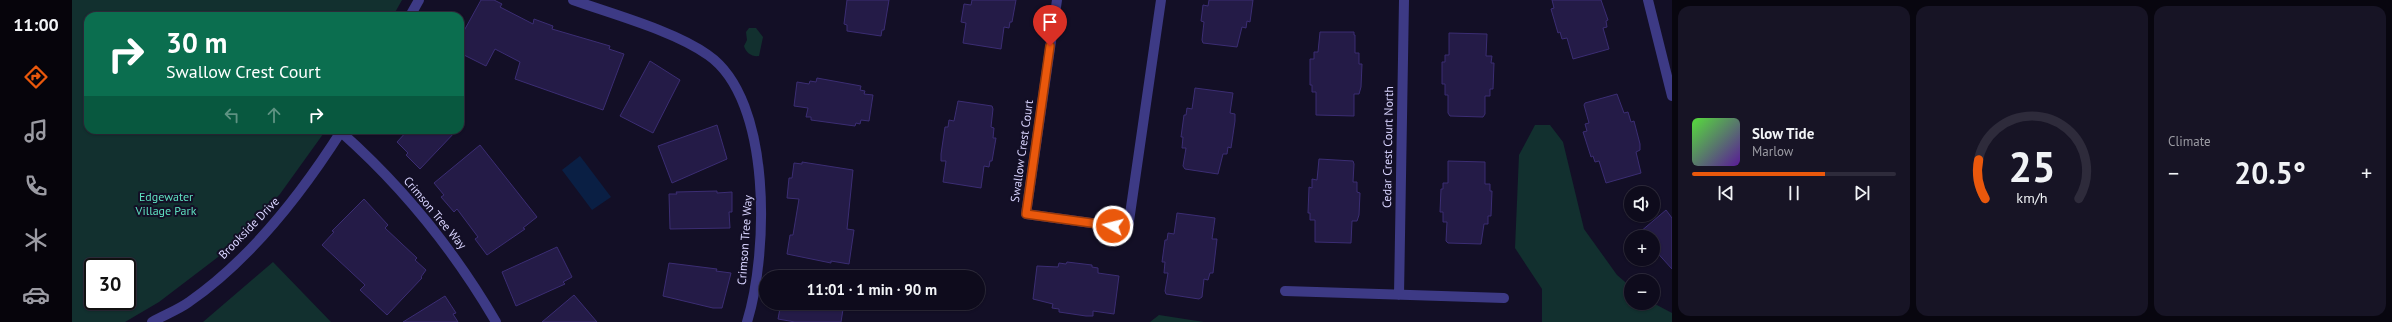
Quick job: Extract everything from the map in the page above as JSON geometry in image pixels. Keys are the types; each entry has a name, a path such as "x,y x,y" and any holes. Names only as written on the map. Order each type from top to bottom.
{"street":[{"path":"412,12 419,0"},
{"name":"Crimson Tree Way","path":"573,0 677,38 709,55 730,78 750,120 762,197 756,286 747,322"},
{"name":"Swallow Crest Court","path":"1057,0 1026,214 1128,228 1161,0"},
{"name":"Cedar Crest Court North","path":"1399,295 1404,0"},
{"path":"1648,0 1672,96"},
{"name":"Brookside Drive","path":"152,322 189,302 243,256 288,207 340,134"},
{"name":"Crimson Tree Way","path":"345,134 375,163 432,227 464,268 496,322"},
{"path":"1285,291 1504,298"}],"green space":[{"name":"Edgewater Village Park","path":"72,0 402,0 395,12 84,12 84,134 323,134 280,194 222,254 159,302 125,322 72,322"},
{"path":"749,28 756,28 763,37 759,56 750,54 746,51 744,46 747,40 746,32"},
{"path":"1535,125 1550,125 1563,142 1584,229 1617,275 1624,281 1624,310 1660,310 1660,307 1672,313 1672,322 1542,322 1542,289 1515,248 1519,155"},
{"path":"273,262 331,322 203,322"},
{"path":"1159,315 1204,322 1150,322"}],"water":[{"path":"580,156 611,197 592,210 562,170"}],"building":[{"path":"481,0 494,0 502,4 500,7 533,24 534,19 553,26 552,29 610,46 609,49 624,54 603,110 515,79 520,62 495,49 486,66 464,55 464,31"},
{"path":"847,0 889,0 884,30 882,30 881,36 847,31 847,25 844,24"},
{"path":"972,0 1016,0 1012,22 1010,22 1009,28 1004,27 1001,49 963,43 966,23 961,22 964,4 971,5"},
{"path":"1209,0 1253,0 1250,22 1247,21 1246,28 1242,27 1237,47 1203,43 1204,22 1201,21 1203,5 1208,6"},
{"path":"1552,0 1601,0 1608,20 1606,21 1607,27 1603,28 1609,49 1573,59 1567,38 1562,39 1560,32 1558,33 1551,9 1554,8"},
{"path":"1320,32 1354,32 1355,53 1359,53 1359,64 1362,64 1361,87 1359,94 1354,94 1354,116 1316,115 1316,92 1312,92 1312,85 1310,85 1310,59 1314,59 1314,52 1318,52"},
{"path":"1449,33 1487,34 1486,56 1492,56 1491,63 1494,63 1493,89 1490,89 1490,96 1485,96 1485,114 1483,117 1450,116 1448,113 1448,95 1445,95 1445,84 1442,84 1442,62 1445,62 1445,55 1449,55"},
{"path":"650,61 680,80 653,133 620,116"},
{"path":"817,78 861,86 860,90 865,91 864,94 873,95 869,121 861,120 860,124 856,123 855,126 811,120 811,117 806,117 808,108 794,106 797,82 809,84 810,81 816,82"},
{"path":"1195,88 1233,93 1230,113 1235,114 1235,121 1231,148 1228,147 1227,154 1223,154 1218,174 1185,169 1183,166 1186,148 1182,148 1183,137 1181,137 1184,115 1186,115 1187,108 1192,109"},
{"path":"1617,94 1624,113 1628,112 1631,122 1634,121 1640,144 1640,150 1636,152 1641,173 1606,183 1599,161 1595,162 1593,156 1591,157 1583,132 1587,131 1585,124 1589,123 1584,105 1585,103"},
{"path":"958,101 992,106 993,109 991,127 994,128 993,138 996,138 992,161 990,161 989,167 984,166 981,188 943,182 946,161 941,161 941,154 945,127 948,127 949,120 954,121"},
{"path":"717,125 727,159 672,183 658,146"},
{"path":"404,134 453,134 420,169 406,155 408,153 397,142"},
{"path":"480,145 537,217 523,228 525,229 487,255 475,239 478,237 457,209 454,212 441,197 444,195 434,183"},
{"path":"1319,159 1353,161 1353,182 1357,182 1357,192 1360,193 1359,215 1357,221 1352,221 1351,243 1315,242 1315,220 1310,220 1310,213 1308,213 1309,187 1312,188 1312,179 1317,180"},
{"path":"1448,161 1485,162 1485,184 1490,184 1490,191 1492,191 1491,216 1488,216 1488,224 1484,224 1481,244 1448,243 1446,241 1447,222 1443,222 1443,212 1440,212 1441,189 1443,189 1443,183 1448,183"},
{"path":"802,162 853,170 847,229 854,230 849,264 831,261 831,263 787,254 790,235 793,235 799,199 787,198 789,178 792,178 794,163 802,164"},
{"path":"717,191 717,193 732,192 732,212 729,212 730,228 670,229 669,194 677,194 676,192"},
{"path":"364,199 388,225 385,228 417,258 415,260 426,270 421,277 422,278 387,315 360,290 365,285 322,245 334,232 332,231"},
{"path":"1666,210 1672,218 1672,269 1660,256 1660,230 1642,230 1652,222 1660,222 1660,215"},
{"path":"1177,213 1215,218 1212,239 1217,239 1213,273 1210,273 1208,280 1204,279 1202,297 1199,299 1166,294 1165,291 1168,273 1164,273 1165,262 1162,262 1165,240 1167,240 1168,233 1174,234"},
{"path":"557,247 572,277 563,282 565,284 516,306 502,272"},
{"path":"1067,262 1092,265 1092,267 1098,268 1098,273 1119,276 1114,314 1093,311 1093,316 1086,316 1059,312 1059,309 1052,308 1053,304 1033,299 1037,266 1058,267 1059,263 1066,264"},
{"path":"669,263 717,269 716,271 731,273 722,308 713,308 663,296"},
{"path":"574,295 597,322 542,322"},
{"path":"445,296 456,313 453,314 458,322 403,322"},
{"path":"780,310 843,310 841,322 795,322 778,319"}],"route":[{"path":"1050,46 1026,214 1113,226"}]}
